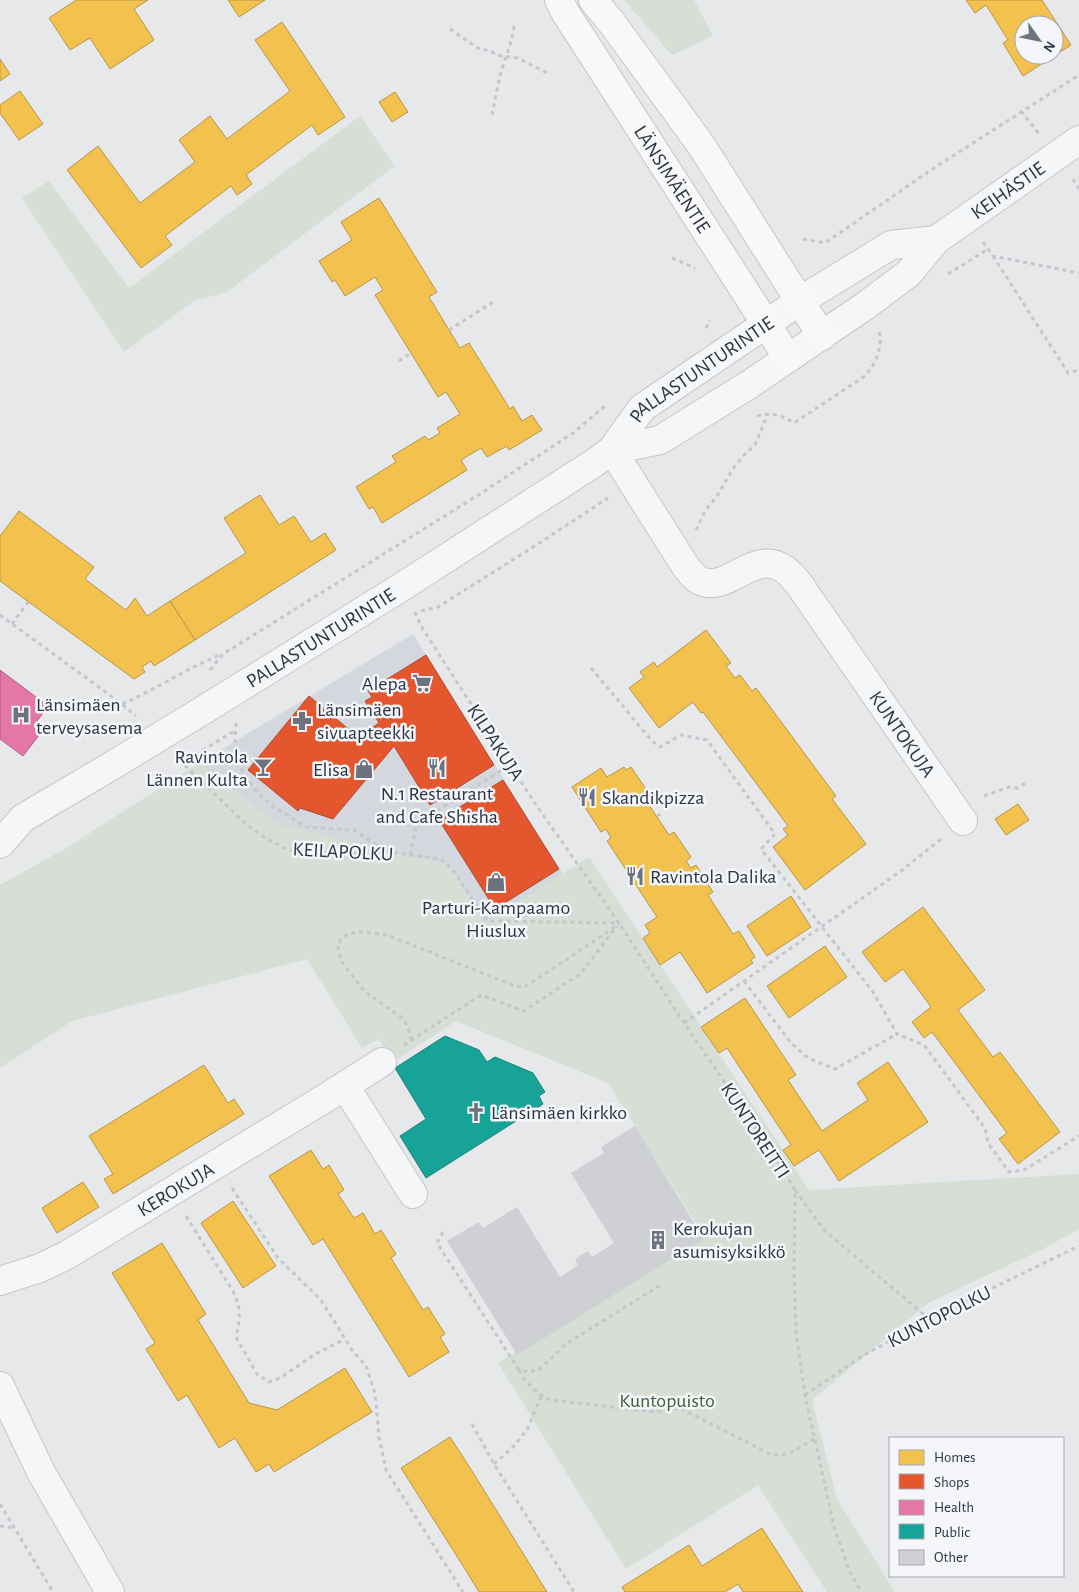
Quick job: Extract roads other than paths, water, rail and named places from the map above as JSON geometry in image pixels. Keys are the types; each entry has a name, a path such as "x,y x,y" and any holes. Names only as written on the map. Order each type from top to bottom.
{"main road":[{"name":"LÄNSIMÄENTIE","path":"560,0 565,12 597,63 788,358"},
{"name":"LÄNSIMÄENTIE","path":"593,0 612,23 700,145 822,336"}],"street":[{"name":"KEIHÄSTIE","path":"822,336 909,273 936,240 1079,140"},
{"name":"KEIHÄSTIE","path":"800,301 891,245 936,240"},
{"name":"PALLASTUNTURINTIE","path":"612,450 642,408 800,301"},
{"name":"PALLASTUNTURINTIE","path":"0,844 12,820 108,768 210,706 400,588 612,450 660,440 822,336"},
{"name":"KUNTOKUJA","path":"612,450 686,567 703,582 724,580 756,565 771,564 785,570 812,603 963,821"},
{"name":"KEROKUJA","path":"0,1281 40,1268 67,1255 382,1062"},
{"path":"345,1086 413,1194"},
{"path":"0,1386 41,1472 110,1592"}],"place":[{"name":"Alepa","path":"422,683"},
{"name":"Länsimäen terveysasema","path":"21,715"},
{"name":"Länsimäen sivuapteekki","path":"302,721"},
{"name":"Ravintola Lännen Kulta","path":"263,767"},
{"name":"N.1 Restaurant and Cafe Shisha","path":"437,768"},
{"name":"Elisa","path":"364,769"},
{"name":"Skandikpizza","path":"587,797"},
{"name":"Ravintola Dalika","path":"635,876"},
{"name":"Parturi-Kampaamo Hiuslux","path":"496,882"},
{"name":"Länsimäen kirkko","path":"476,1112"},
{"name":"Kerokujan asumisyksikkö","path":"658,1240"}],"park label":[{"name":"Kuntopuisto","path":"667,1400"}]}
